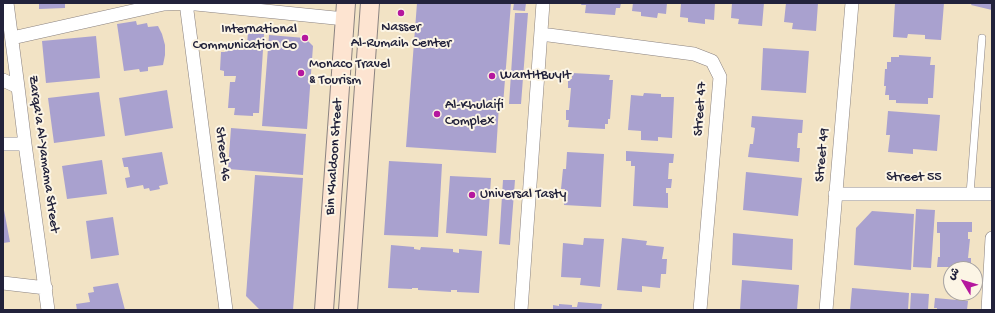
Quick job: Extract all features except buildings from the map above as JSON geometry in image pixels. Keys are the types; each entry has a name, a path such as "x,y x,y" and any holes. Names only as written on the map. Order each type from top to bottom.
{"street":[{"name":"Zarqa'a Al-Yamama Street","path":"7,3 48,310"},
{"path":"12,38 164,4 186,3 346,11"},
{"name":"Street 46","path":"186,3 226,310"},
{"name":"Bin Khaldoon Street","path":"348,310 370,3"},
{"path":"521,310 543,3"},
{"name":"Street 49","path":"826,310 852,3"},
{"name":"Bin Khaldoon Street","path":"324,310 346,11"},
{"name":"Street 47","path":"541,34 694,54 712,61 720,77 700,310"},
{"path":"3,80 18,87"},
{"path":"3,144 25,144"},
{"name":"Street 55","path":"835,194 992,194"},
{"path":"988,310 992,238"},
{"path":"3,283 46,288"}],"lane":[{"path":"970,194 982,38"}],"place":[{"name":"Nasser Al-Rumaih Center","path":"401,13"},
{"name":"International Communication Co","path":"305,38"},
{"name":"Monaco Travel & Tourism","path":"301,73"},
{"name":"WantItBuyIt","path":"492,76"},
{"name":"Al-Khulaifi Complex","path":"437,114"},
{"name":"Universal Tasty","path":"472,195"}]}
